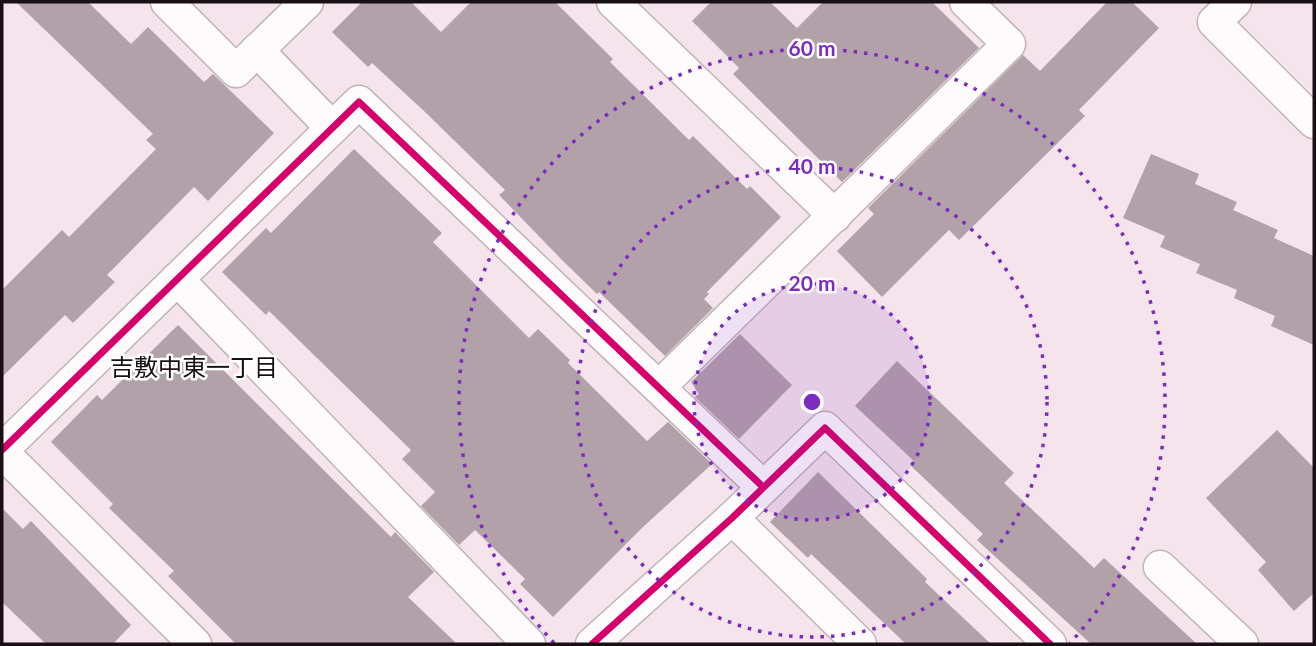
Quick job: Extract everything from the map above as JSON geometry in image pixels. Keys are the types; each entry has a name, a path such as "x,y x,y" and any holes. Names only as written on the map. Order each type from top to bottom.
{"street":[{"path":"167,2 236,71 307,2"},
{"path":"613,2 835,216"},
{"path":"659,387 1009,44 966,2"},
{"path":"1235,2 1214,22 1314,122"},
{"path":"257,50 332,128"},
{"path":"195,644 2,451 359,102 763,487"},
{"path":"177,279 529,644"},
{"path":"592,644 732,518 825,428 1050,644"},
{"path":"732,518 860,644"},
{"path":"1160,567 1242,644"}],"building":[{"path":"16,2 88,2 131,44 148,27 204,82 213,74 274,133 208,201 194,187 107,275 115,282 73,323 65,315 2,377 2,290 62,230 69,237 156,149 146,140 153,134"},
{"path":"362,2 411,2 441,32 471,2 555,2 613,59 610,62 689,140 693,136 747,189 750,186 781,217 707,292 709,294 704,299 713,308 665,356 562,260 499,195 505,190 424,111 372,63 368,67 332,32"},
{"path":"711,2 770,2 797,28 823,2 932,2 979,48 842,182 733,74 739,68 692,21"},
{"path":"1107,2 1132,2 1159,28 1079,110 1085,116 959,240 949,230 882,297 837,251 874,214 868,208 1023,55 1040,71"},
{"path":"354,149 442,233 433,242 529,338 538,329 570,360 568,363 647,441 668,422 712,464 643,527 553,617 520,584 525,579 475,530 459,545 421,506 435,492 402,459 411,450 269,311 266,315 222,272 266,228 271,233"},
{"path":"1151,154 1199,174 1195,184 1237,202 1233,210 1278,230 1274,238 1314,256 1314,345 1271,326 1275,316 1234,298 1237,290 1196,273 1200,264 1160,247 1165,236 1123,218"},
{"path":"178,325 391,537 395,532 434,572 408,597 457,644 236,644 168,576 174,571 109,508 113,504 51,442 97,395 102,400"},
{"path":"740,334 792,385 739,439 695,397 699,394 691,382"},
{"path":"897,361 1014,473 1004,483 1094,568 1104,558 1197,644 1091,644 977,540 983,534 910,465 914,461 855,406"},
{"path":"1277,430 1314,468 1314,593 1294,611 1258,570 1266,562 1206,498"},
{"path":"818,472 927,579 925,582 991,644 906,644 811,554 808,558 770,522"},
{"path":"2,508 23,529 31,521 131,625 113,644 46,644 2,602"}],"cycle path":[{"path":"2,450 359,102 763,487"},
{"path":"592,644 732,518 825,428 1050,644"}],"district":[{"name":"吉敷中東一丁目","path":"194,368"}]}
